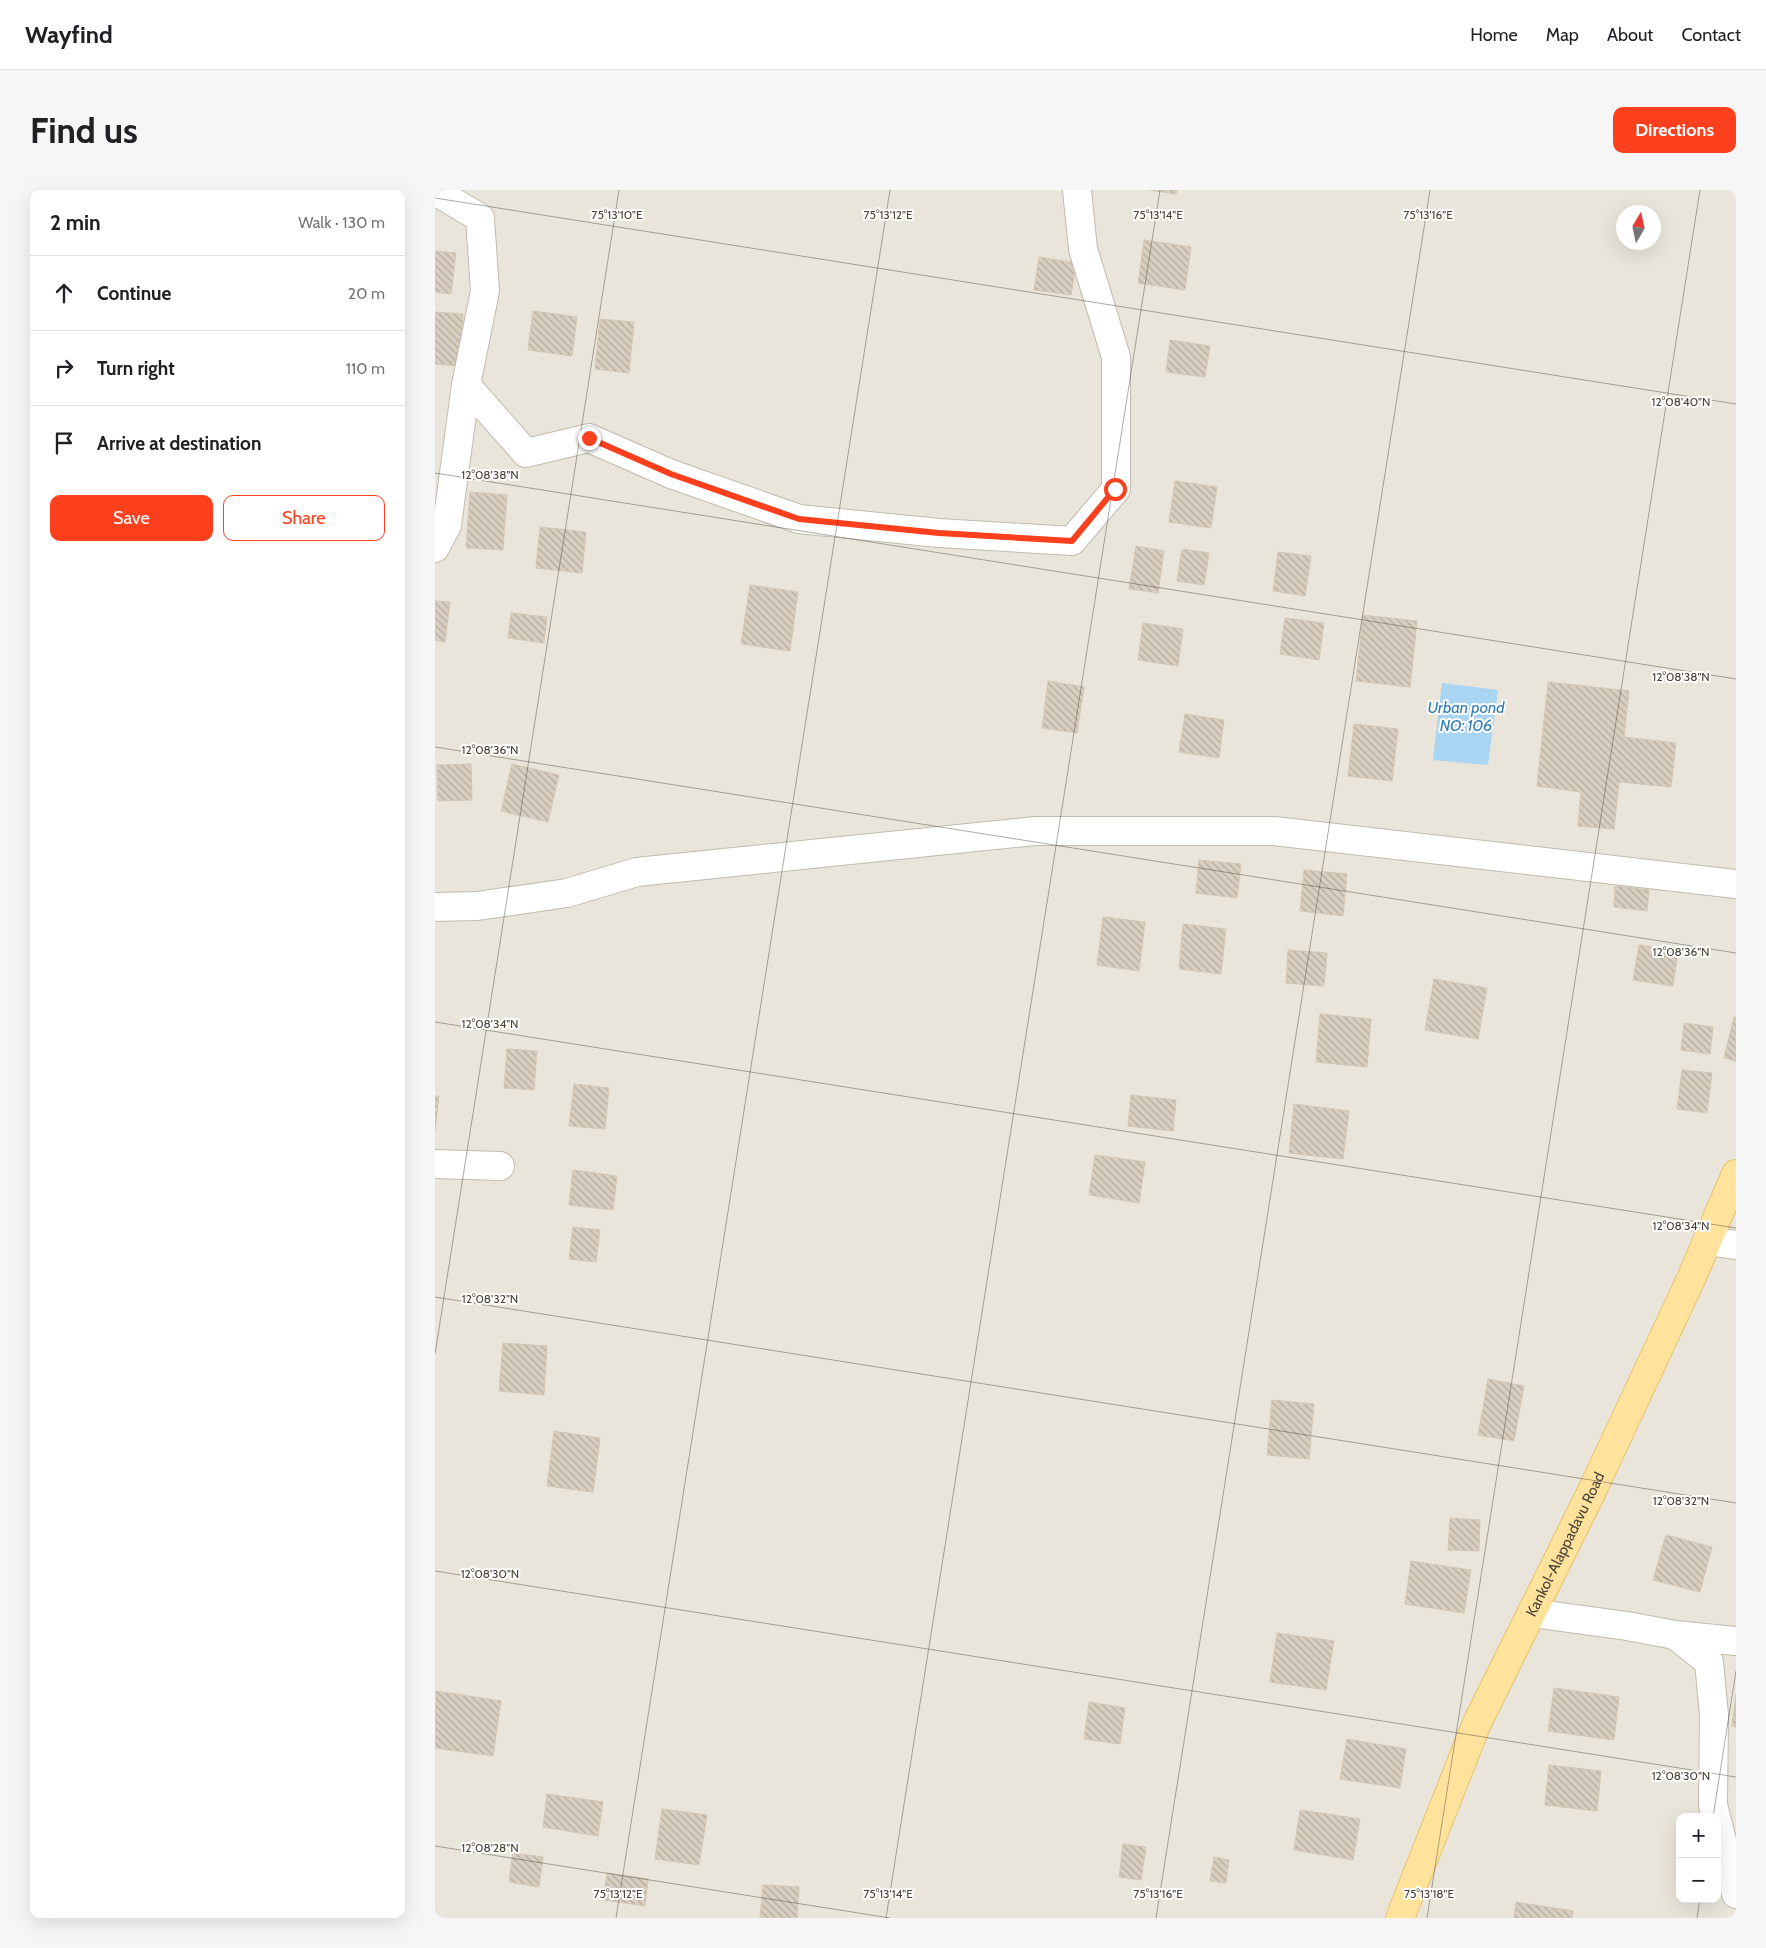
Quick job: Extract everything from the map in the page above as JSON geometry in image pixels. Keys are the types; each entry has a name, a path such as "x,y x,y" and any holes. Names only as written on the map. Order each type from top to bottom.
{"main road":[{"name":"Kankol-Alappadavu Road","path":"1399,1918 1477,1723 1591,1493 1736,1174"}],"street":[{"path":"466,386 526,453 589,438 671,474 799,519 939,533 1072,541 1115,489 1116,357 1083,249 1077,190"},
{"path":"435,191 480,218 485,291 466,386 447,525 435,548"},
{"path":"435,907 477,906 567,893 637,872 1035,831 1275,831 1736,884"},
{"path":"435,1164 499,1166"},
{"path":"1707,1241 1736,1245"},
{"path":"1532,1613 1627,1626 1675,1636 1736,1641"},
{"path":"1675,1636 1709,1662 1714,1715 1713,1805 1715,1813"},
{"path":"1721,1836 1736,1894"}],"shaded area":[{"path":"435,190 1736,190 1736,1918 435,1918"}],"water":[{"name":"Urban pond NO: 106","path":"1442,683 1498,690 1488,765 1433,760"}],"building":[{"path":"1150,190 1177,190 1176,194"},
{"path":"1144,240 1191,247 1185,290 1138,283"},
{"path":"435,251 456,253 451,294 435,292"},
{"path":"1039,257 1076,263 1071,295 1034,290"},
{"path":"533,311 577,317 572,356 528,350"},
{"path":"435,312 463,314 459,366 435,364"},
{"path":"600,319 634,322 629,373 595,369"},
{"path":"1170,340 1210,346 1205,377 1166,372"},
{"path":"1175,481 1217,487 1211,528 1169,522"},
{"path":"470,492 507,495 503,550 466,548"},
{"path":"540,527 586,532 582,573 536,568"},
{"path":"1136,546 1164,551 1158,593 1129,589"},
{"path":"1182,549 1209,553 1204,585 1177,581"},
{"path":"1278,552 1311,556 1305,596 1273,591"},
{"path":"750,585 798,592 790,651 741,644"},
{"path":"435,601 450,602 445,642 435,640"},
{"path":"511,613 547,617 544,643 508,638"},
{"path":"1363,615 1417,621 1410,687 1356,681"},
{"path":"1285,618 1324,623 1319,660 1280,654"},
{"path":"1143,623 1183,629 1178,666 1138,660"},
{"path":"1048,681 1084,687 1077,733 1042,728"},
{"path":"1548,682 1629,691 1624,737 1676,743 1671,787 1619,782 1614,829 1578,826 1581,792 1537,786"},
{"path":"1185,714 1224,720 1219,758 1179,752"},
{"path":"1354,724 1398,729 1392,781 1348,776"},
{"path":"471,764 472,800 438,801 437,765"},
{"path":"512,764 559,775 548,822 501,811"},
{"path":"1199,860 1241,864 1237,898 1196,893"},
{"path":"1304,870 1347,874 1343,916 1300,911"},
{"path":"1615,886 1649,890 1647,911 1614,907"},
{"path":"1103,917 1145,922 1139,971 1097,965"},
{"path":"1183,924 1226,929 1221,974 1179,969"},
{"path":"1639,945 1678,951 1673,986 1633,980"},
{"path":"1288,950 1327,953 1324,986 1286,983"},
{"path":"1434,979 1487,988 1478,1039 1425,1030"},
{"path":"1320,1014 1371,1019 1367,1067 1316,1062"},
{"path":"1734,1017 1736,1018 1736,1061 1724,1058"},
{"path":"1684,1023 1713,1027 1710,1054 1681,1050"},
{"path":"507,1049 537,1051 534,1090 504,1088"},
{"path":"1682,1070 1712,1073 1707,1113 1677,1109"},
{"path":"574,1084 609,1088 605,1129 569,1126"},
{"path":"1131,1095 1176,1100 1173,1131 1128,1126"},
{"path":"435,1096 439,1096 435,1132"},
{"path":"1294,1104 1349,1111 1343,1159 1289,1153"},
{"path":"1095,1155 1145,1162 1139,1203 1089,1195"},
{"path":"573,1170 617,1176 613,1210 569,1205"},
{"path":"573,1227 600,1230 596,1262 569,1259"},
{"path":"503,1343 547,1346 544,1395 499,1391"},
{"path":"1488,1379 1524,1386 1514,1441 1478,1435"},
{"path":"1272,1400 1314,1404 1309,1459 1267,1455"},
{"path":"554,1431 600,1438 593,1492 547,1486"},
{"path":"1450,1518 1480,1520 1479,1551 1448,1550"},
{"path":"1666,1535 1712,1547 1700,1592 1653,1580"},
{"path":"1411,1561 1471,1570 1464,1613 1405,1604"},
{"path":"1277,1633 1334,1641 1326,1690 1270,1682"},
{"path":"1554,1688 1619,1697 1614,1740 1548,1731"},
{"path":"436,1691 501,1701 493,1756 435,1748"},
{"path":"1736,1694 1736,1727 1732,1726"},
{"path":"1089,1702 1125,1708 1120,1744 1084,1739"},
{"path":"1347,1739 1406,1749 1400,1788 1340,1779"},
{"path":"1549,1765 1601,1771 1597,1811 1545,1805"},
{"path":"547,1794 603,1802 598,1836 543,1827"},
{"path":"662,1809 707,1815 699,1865 655,1859"},
{"path":"1300,1810 1360,1819 1353,1860 1294,1850"},
{"path":"1123,1844 1146,1847 1141,1880 1119,1877"},
{"path":"513,1853 543,1857 539,1887 509,1882"},
{"path":"1214,1857 1229,1860 1226,1883 1210,1881"},
{"path":"607,1873 648,1879 645,1906 603,1900"},
{"path":"763,1885 799,1887 797,1918 760,1918"},
{"path":"1516,1902 1573,1911 1572,1918 1514,1918"}],"route":[{"path":"589,438 671,474 799,519 939,533 1072,541 1115,489"}]}
